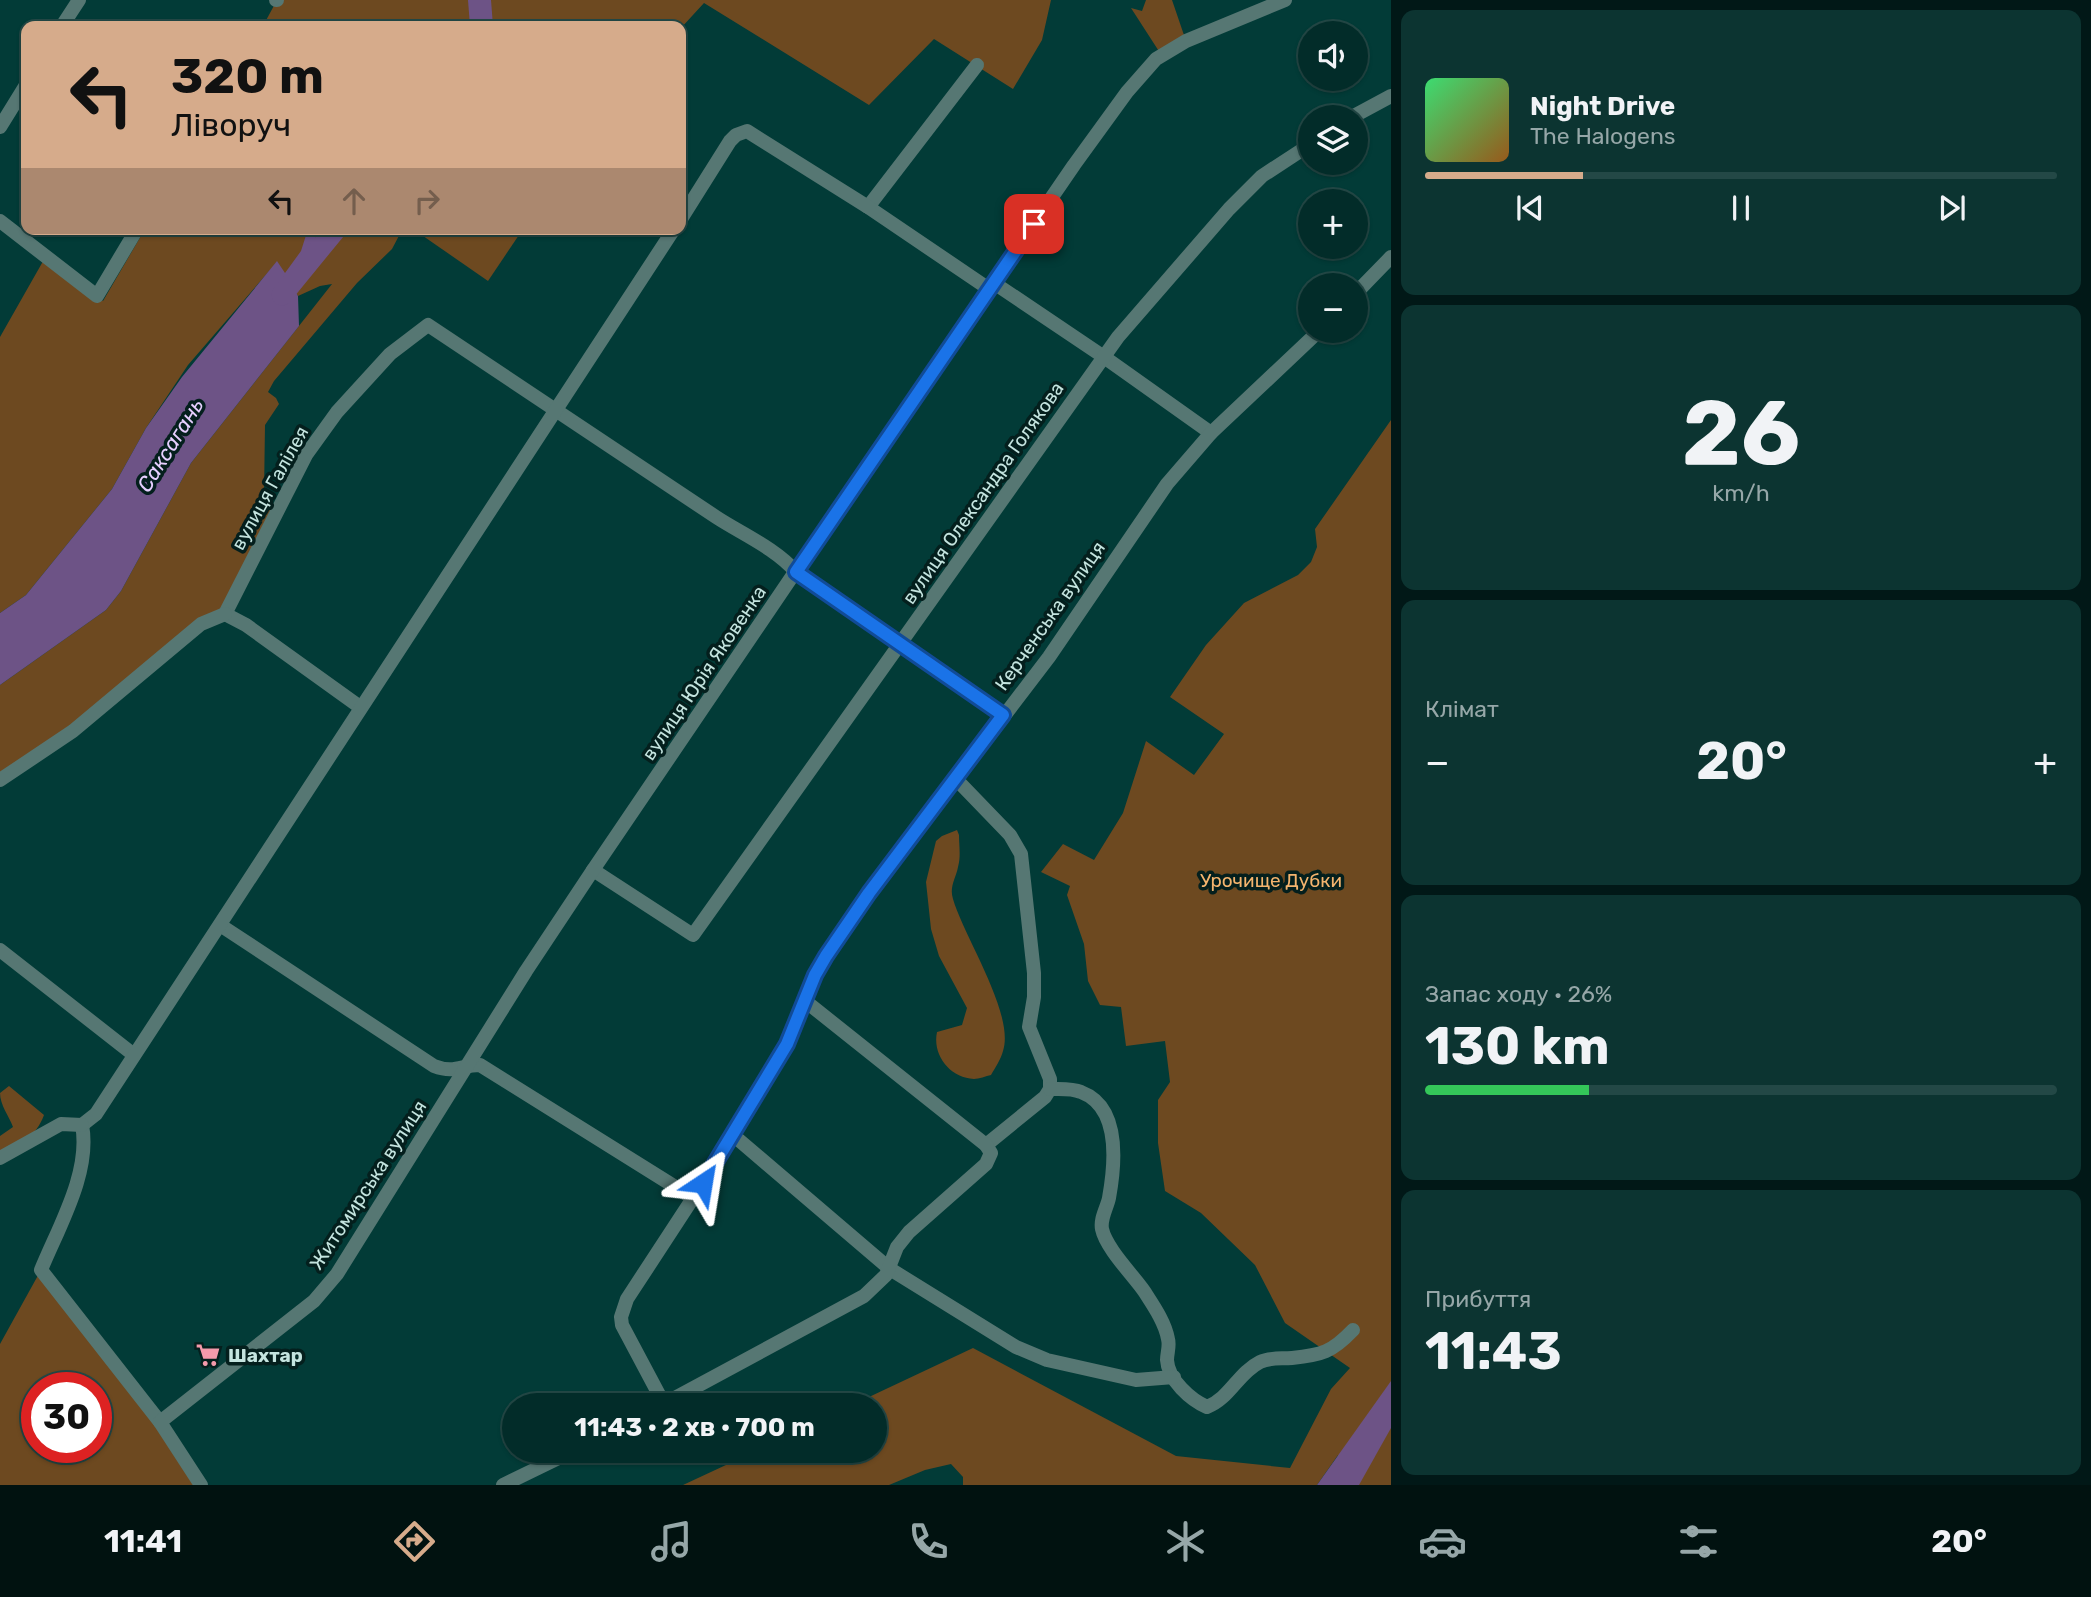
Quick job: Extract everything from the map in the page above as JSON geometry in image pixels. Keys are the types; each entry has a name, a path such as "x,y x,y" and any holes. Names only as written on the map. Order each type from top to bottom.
{"street":[{"path":"65,21 79,0"},
{"name":"вулиця Юрія Яковенка","path":"593,870 1074,165 1146,68 1186,41 1285,0"},
{"path":"868,207 977,65"},
{"path":"0,127 21,93"},
{"path":"1368,108 1391,96"},
{"path":"686,211 730,141 736,135 747,131 1104,356 1211,433"},
{"name":"вулиця Олександра Голякова","path":"593,870 693,935 1104,356 1144,305 1229,209 1262,176 1298,152"},
{"path":"0,221 97,296 133,235"},
{"path":"0,1158 61,1124 82,1125 96,1114 670,235"},
{"path":"1368,281 1391,257"},
{"name":"вулиця Галілея","path":"225,614 306,455 337,412 390,354 428,325 751,540 772,550 785,559 796,572 1003,715"},
{"name":"Керченська вулиця","path":"693,1198 787,1044 804,1000 826,956 955,778 1049,657 1167,484 1211,433 1306,343"},
{"path":"0,780 73,731 201,624 225,614 246,625 360,707"},
{"path":"955,778 1010,835 1021,854 1034,973 1030,1027 1047,1067 1050,1088 1045,1097 986,1144"},
{"name":"Житомирська вулиця","path":"160,1422 314,1301 337,1274 593,870"},
{"path":"220,925 435,1066 458,1070 467,1065 480,1065 693,1198 627,1299 621,1317 622,1325 657,1393"},
{"path":"0,950 134,1055"},
{"path":"686,1393 864,1296 890,1269 897,1247 909,1232 986,1164 991,1153 986,1144 804,1000"},
{"path":"1050,1088 1087,1094 1103,1113 1115,1146 1108,1202 1101,1226 1105,1238 1143,1290 1164,1327 1168,1339 1167,1360 1174,1377 1197,1402 1207,1408 1218,1403 1247,1370 1259,1363 1322,1353 1337,1347 1353,1330"},
{"path":"82,1125 85,1143 80,1174 41,1270 160,1422 201,1485"},
{"path":"733,1135 890,1269 1016,1347 1047,1360 1136,1380 1174,1377"},
{"path":"503,1485 548,1463"}],"green space":[{"path":"277,0 1051,0 1042,40 1013,89 934,39 869,105 704,3 686,23 266,21"},
{"path":"1146,0 1172,0 1186,41 1162,56 1131,8 1142,11"},
{"path":"142,235 399,235 392,249 357,283 274,381 268,392 279,404 265,425 264,494 273,519 229,604 0,780 0,685 106,610 121,591 191,463 332,284 320,286 298,296 277,262 188,365 146,428 112,489 26,595 0,613 0,337 46,256 103,301"},
{"path":"422,235 519,235 488,281"},
{"name":"Урочище Дубки","path":"1391,420 1391,1485 1334,1485 1338,1455 1317,1485 963,1485 963,1477 951,1464 925,1470 889,1485 683,1485 730,1463 887,1463 887,1393 877,1393 973,1348 1176,1456 1290,1468 1331,1389 1350,1368 1285,1323 1255,1265 1201,1213 1165,1191 1158,1143 1158,1100 1170,1082 1165,1041 1126,1046 1121,1007 1100,1005 1088,981 1084,944 1067,895 1070,886 1041,872 1063,844 1094,860 1123,813 1146,741 1194,775 1224,734 1170,697 1206,645 1244,603 1298,575 1311,562 1317,547 1315,529"},
{"path":"957,830 959,859 952,895 987,975 1002,1017 1005,1035 1002,1054 991,1075 976,1079 965,1078 950,1070 940,1057 936,1041 937,1032 962,1025 967,1008 939,956 931,929 926,882 936,841"},
{"path":"9,1086 44,1115 32,1134 0,1155 0,1136 13,1127 0,1097 0,1093"},
{"path":"41,1270 201,1485 0,1485 0,1344"}],"water":[{"path":"468,0 491,0 493,21 470,21"},
{"path":"306,235 317,235 294,289 298,296 299,326 191,463 121,591 106,610 0,685 0,613 26,595 112,489 146,428 182,377 277,261 285,273 301,251"},
{"path":"1391,1381 1391,1428 1359,1485 1317,1485"}],"waterway":[{"name":"Саксагань","path":"282,295 331,235"}],"place":[{"name":"Шахтар","path":"208,1355"}],"route":[{"path":"703,1183 787,1044 815,975 826,956 869,893 1003,715 796,572 1034,224"}]}
